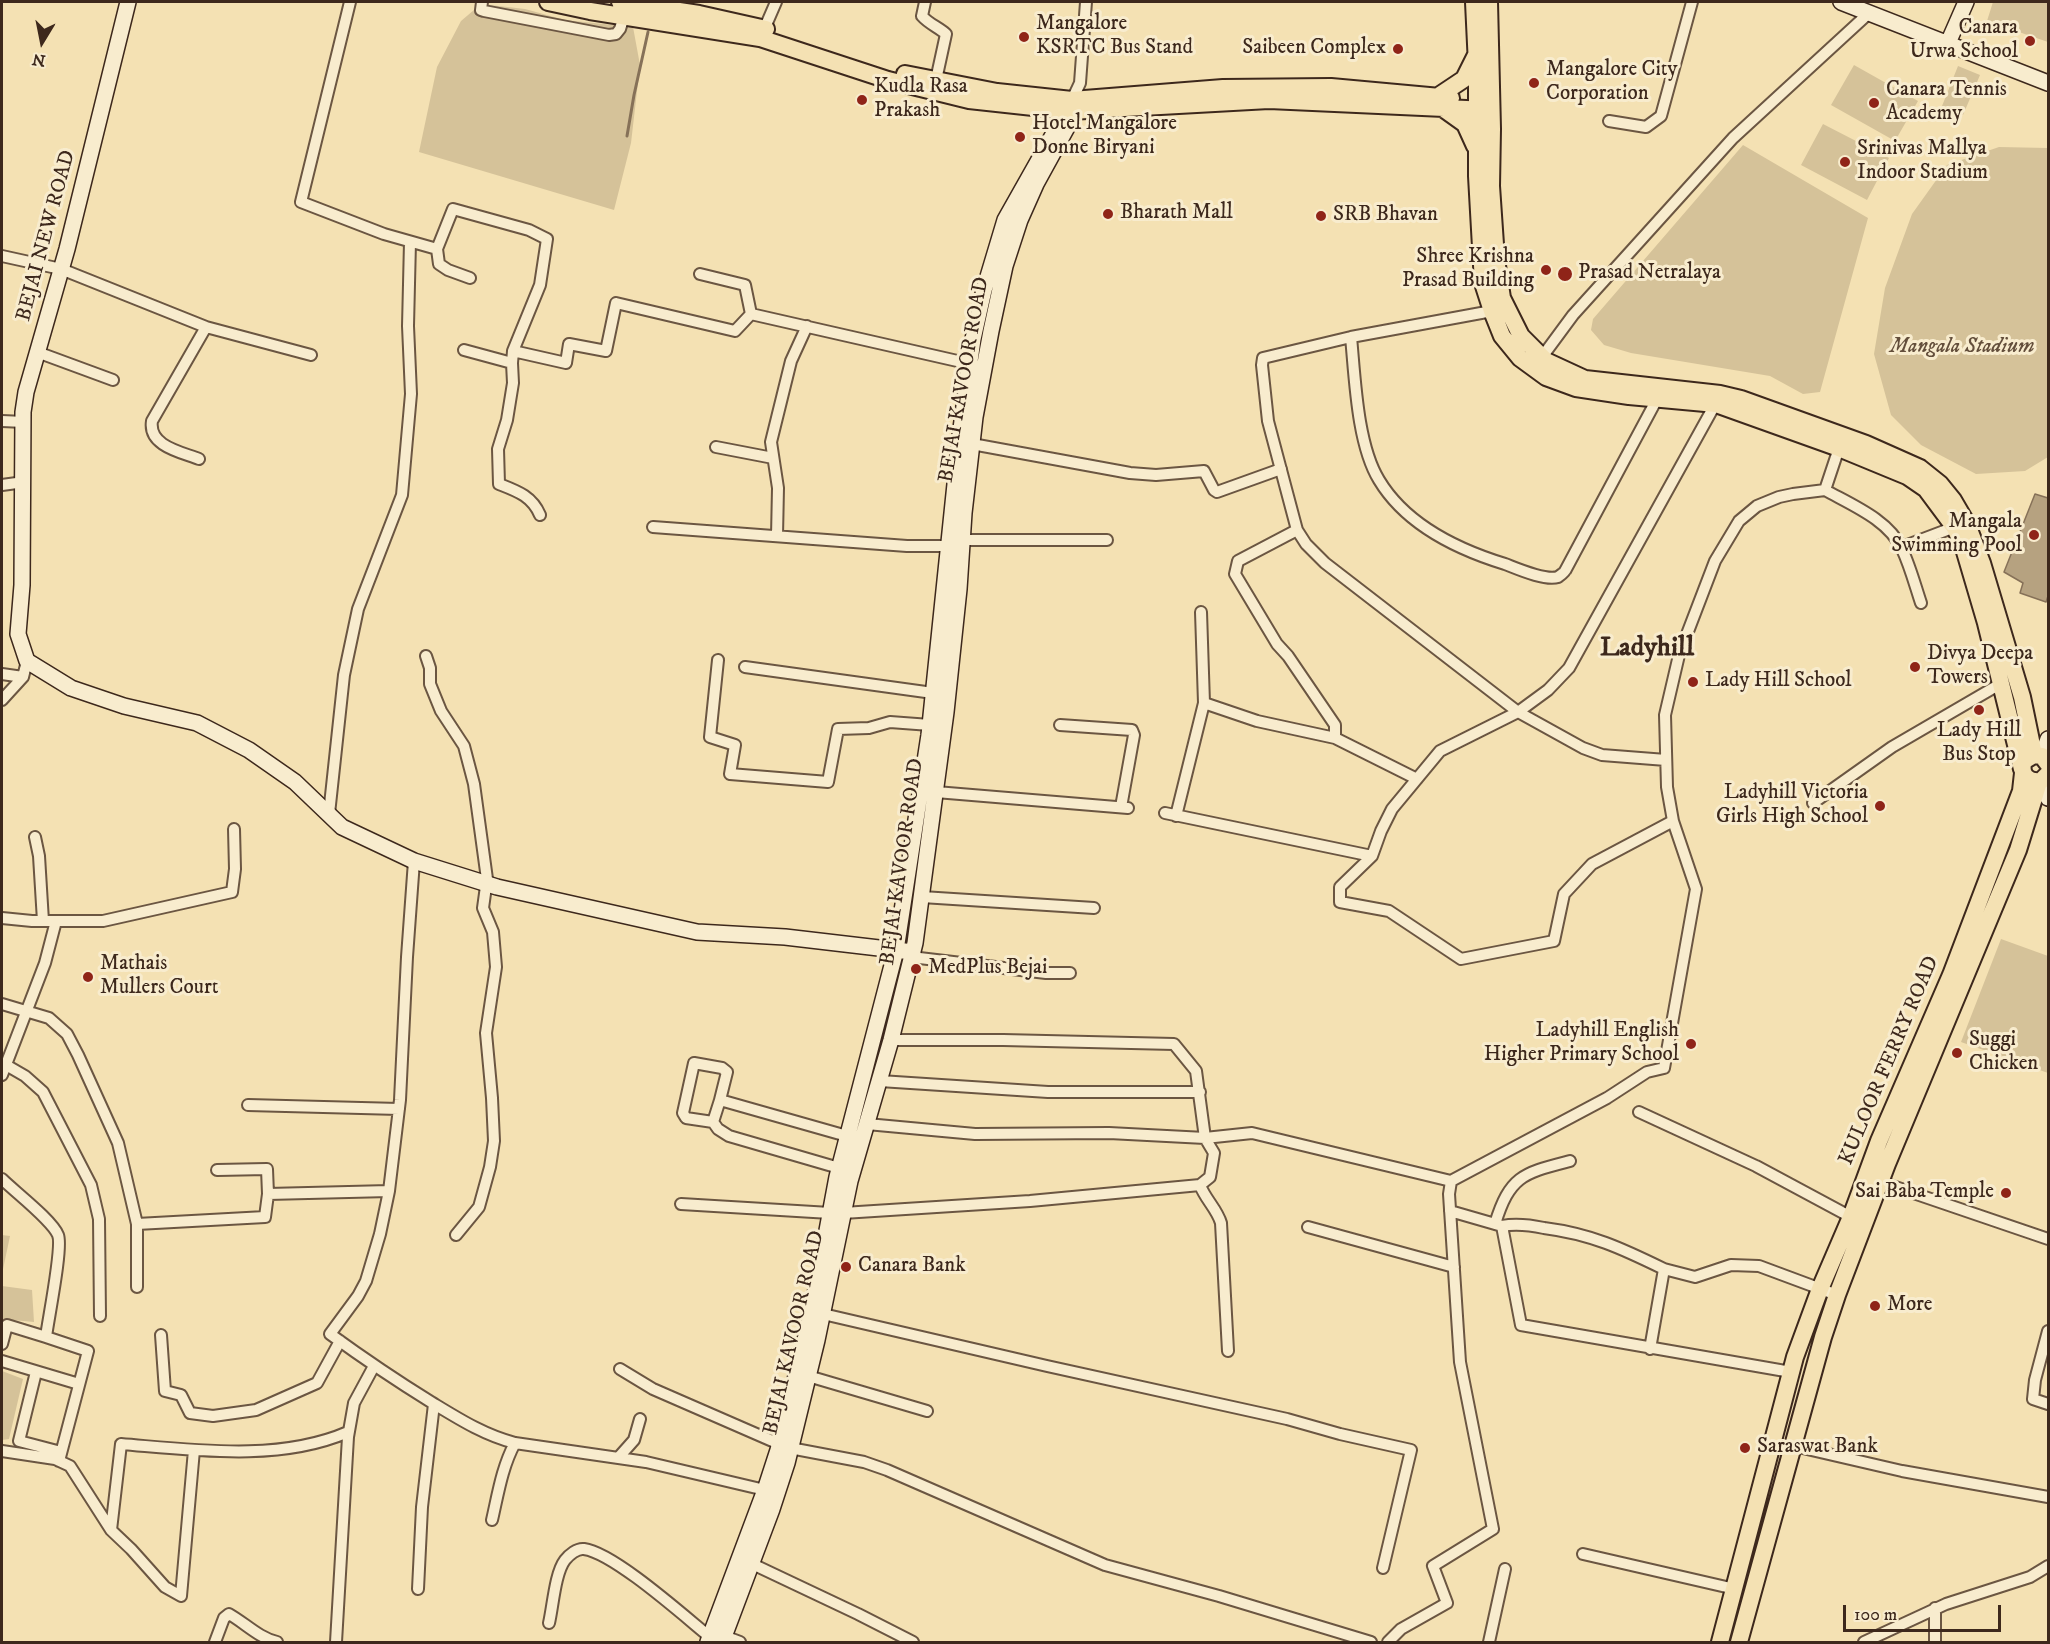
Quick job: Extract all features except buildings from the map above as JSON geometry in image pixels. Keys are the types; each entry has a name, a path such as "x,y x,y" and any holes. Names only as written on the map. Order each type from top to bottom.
{"main road":[{"name":"BEJAI NEW ROAD","path":"27,661 18,634 22,585 26,392 61,269 128,2"},
{"path":"548,2 622,9 784,37 883,69 997,92 1076,101"},
{"path":"1474,2 1477,53 1485,104 1496,259 1502,298 1521,336 1546,361 1586,379 1718,399 1907,476 1926,489 1961,525 1963,546 2023,771"},
{"path":"1489,2 1485,104 1477,155 1483,283 1502,336 1520,358 1546,377 1576,388 1657,399 1741,399 1858,441 1920,468 1940,484 1953,500 1961,525 1982,563 2049,798"},
{"path":"1841,2 2049,83"},
{"path":"1948,43 1966,2"},
{"path":"762,33 888,80 969,100 1269,100 1485,104"},
{"path":"1441,103 1464,79 1477,53"},
{"name":"BEJAI KAVOOR ROAD","path":"745,1560 772,1509 832,1213 839,1168 896,950 930,725 948,546 977,365 1020,220 1076,101"},
{"path":"1441,103 1465,124 1477,155"},
{"name":"BEJAI KAVOOR ROAD","path":"716,1639 745,1560 765,1490 784,1449 808,1376 823,1314 832,1213 850,1181 880,1081 912,955 922,897 951,663 972,444 977,365"},
{"path":"27,661 71,688 124,706 197,723 249,750 295,782 342,827 414,861 486,884 697,932 785,937 896,950 912,955"},
{"path":"2043,771 2049,739"},
{"path":"2023,771 2024,761 2043,771"},
{"name":"KULOOR FERRY ROAD","path":"1720,1642 1791,1372 1820,1289 1851,1218 1879,1141 1921,1047 1980,901 2021,791 2023,771"},
{"name":"KULOOR FERRY ROAD","path":"1739,1642 1823,1337 1837,1295 1918,1088 2018,850 2043,771"}],"street":[{"path":"350,2 301,202 384,234 437,249"},
{"path":"482,2 481,10 484,11 609,35 616,34 620,28 622,9"},
{"path":"762,33 776,2"},
{"path":"926,2 922,16 928,23 939,27 946,34 936,80"},
{"path":"1076,101 1086,2"},
{"path":"1609,121 1646,127 1661,116 1692,2"},
{"path":"1542,357 1573,315 1733,138 1869,13"},
{"path":"470,278 439,264 437,249 453,209 529,230 547,239 540,285 513,351 513,383 507,420 498,449 499,484 519,492 534,503 540,515"},
{"path":"329,814 344,675 358,609 402,495 411,394 408,326 410,242"},
{"path":"2,256 61,269 206,327 311,355"},
{"path":"700,274 745,285 751,314"},
{"path":"513,351 566,363 569,344 606,351 616,303 735,331 751,314"},
{"path":"1492,311 1351,337 1263,358 1268,421 1297,530 1306,544 1325,563 1518,712 1583,748 1602,755 1666,760"},
{"path":"751,314 977,365"},
{"path":"777,536 778,488 771,442 791,362 807,326"},
{"path":"199,459 162,444 153,435 151,428 152,421 206,327"},
{"path":"1351,337 1358,409 1367,450 1378,478 1397,504 1411,517 1448,542 1486,558 1544,577 1558,577 1565,572 1657,399"},
{"path":"464,351 512,363"},
{"path":"37,352 112,380"},
{"path":"1673,820 1592,864 1564,894 1554,941 1461,960 1389,911 1340,902 1340,888 1372,855 1392,809 1440,751 1518,712 1548,690 1569,668 1718,399"},
{"path":"2,421 24,422"},
{"path":"972,444 1130,473 1156,475 1204,471 1217,492 1281,470"},
{"path":"716,447 773,458"},
{"path":"1825,490 1839,448"},
{"path":"2,485 24,482"},
{"path":"867,1124 975,1134 1109,1133 1205,1138 1252,1133 1451,1181 1607,1098 1647,1072 1664,1068 1696,889 1673,820 1666,760 1665,715 1679,655 1715,561 1739,521 1757,506 1793,494 1825,490 1873,517 1888,530 1902,547 1921,603"},
{"path":"1902,547 1961,525"},
{"path":"653,527 907,546 948,546"},
{"path":"1297,530 1238,561 1235,574 1277,644 1288,656 1335,725 1335,738"},
{"path":"962,540 1107,540"},
{"path":"1176,816 1204,703 1201,612"},
{"path":"426,656 430,668 430,684 441,711 464,746 474,784 487,879 483,908 494,932 496,967 486,1033 494,1141 490,1167 479,1207 456,1236"},
{"path":"718,660 711,737 735,745 730,774 828,783 837,729 869,728 890,722 930,725"},
{"path":"2,700 23,676 27,661"},
{"path":"745,667 933,693"},
{"path":"2,674 23,676"},
{"path":"1813,803 1892,747 1995,687 2001,688"},
{"path":"1204,703 1257,721 1335,738 1417,779"},
{"path":"936,792 1124,808 1134,735 1132,730 1060,724"},
{"path":"1164,813 1372,855"},
{"path":"2,918 103,921 232,892 235,868 234,829"},
{"path":"35,837 39,856 43,921"},
{"path":"414,861 399,1109 389,1191 380,1234 366,1281 358,1296 330,1334 374,1366 434,1404 475,1429 494,1437 515,1443 646,1462 765,1490"},
{"path":"922,897 1094,908"},
{"path":"56,921 45,963 4,1070 25,1076 43,1092 91,1185 99,1219 100,1316"},
{"path":"912,955 1046,973 1070,973"},
{"path":"2,1004 49,1018 67,1034 118,1143 137,1224 137,1287"},
{"path":"681,1204 832,1213 1030,1201 1200,1185 1210,1177 1214,1153 1205,1138 1196,1071 1174,1044 891,1040"},
{"path":"713,1122 727,1072 722,1068 694,1062 684,1116 713,1122 718,1129 729,1136 839,1168"},
{"path":"880,1081 1048,1092 1200,1092"},
{"path":"720,1100 847,1136"},
{"path":"248,1105 399,1109"},
{"path":"1639,1112 1756,1166 1851,1218"},
{"path":"1570,1161 1530,1171 1511,1186 1501,1204 1499,1225 1521,1325 1791,1372"},
{"path":"137,1224 266,1217 267,1169 218,1170"},
{"path":"2,1179 52,1225 59,1236 56,1275 46,1337"},
{"path":"1388,1642 1401,1629 1447,1603 1433,1566 1493,1529 1460,1362 1449,1194 1451,1181"},
{"path":"1881,1182 2049,1239"},
{"path":"1200,1185 1204,1196 1217,1212 1221,1223 1228,1350"},
{"path":"268,1194 389,1191"},
{"path":"1450,1211 1499,1225 1515,1223 1574,1232 1617,1246 1664,1269 1695,1277 1731,1265 1759,1266 1837,1295"},
{"path":"1308,1227 1454,1267"},
{"path":"1650,1348 1664,1269"},
{"path":"823,1314 1287,1419 1411,1450 1383,1568"},
{"path":"2,1344 7,1325 88,1351 60,1456"},
{"path":"2049,1331 2035,1380 2033,1399 2049,1404"},
{"path":"161,1335 165,1392 181,1395 190,1413 213,1416 256,1410 317,1383 340,1341"},
{"path":"2,1361 79,1384"},
{"path":"336,1642 348,1432 354,1404 374,1366"},
{"path":"620,1369 653,1389 777,1443 784,1449 864,1462 1105,1565 1220,1596 1371,1642"},
{"path":"36,1372 19,1441 60,1456 70,1466 111,1530 165,1587 181,1596 194,1450"},
{"path":"808,1376 927,1411"},
{"path":"418,1589 422,1507 434,1404"},
{"path":"618,1458 634,1440 640,1419"},
{"path":"111,1530 121,1444 246,1453 331,1440 348,1432"},
{"path":"492,1520 506,1463 515,1443"},
{"path":"1794,1446 1902,1471 2049,1497"},
{"path":"2,1451 60,1456"},
{"path":"549,1623 559,1571 565,1560 579,1549 586,1549 621,1566 716,1639 740,1642"},
{"path":"1583,1554 1735,1589"},
{"path":"745,1560 913,1642"},
{"path":"1864,1642 1935,1608 2030,1577 2049,1566"},
{"path":"1489,1642 1505,1569"},
{"path":"1935,1608 1935,1642"},
{"path":"215,1642 224,1618 229,1614 244,1622 267,1640 277,1642"}],"green space":[{"name":"Canara Urwa School","path":"1993,2 2048,2 2048,42 1987,21"},
{"path":"481,4 525,9 565,20 633,27 640,65 631,143 614,210 419,152 437,67 461,21"},
{"name":"Canara Tennis Academy","path":"1854,65 1918,101 1895,141 1831,105"},
{"path":"1958,66 1980,75 1963,115 1942,106"},
{"name":"Srinivas Mallya Indoor Stadium","path":"1823,124 1889,158 1867,200 1801,165"},
{"path":"1743,145 1868,218 1820,392 1803,394 1770,376 1631,353 1604,345 1591,330 1593,319"},
{"name":"Mangala Stadium","path":"1999,147 2048,148 2048,457 2025,471 1976,474 1921,445 1891,415 1874,354 1885,288 1912,214 1947,165"},
{"path":"2001,939 2048,956 2048,1073 1961,1042"},
{"path":"2,1235 10,1236 2,1274"},
{"path":"2,1286 32,1290 34,1322 2,1319"},
{"path":"2,1371 23,1379 9,1439 2,1440"}],"shaded area":[{"name":"Mangala Swimming Pool","path":"2035,494 2048,498 2048,596 2046,602 2020,593 2023,583 2004,572"}],"waterway":[{"path":"627,136 648,32"}],"place":[{"name":"Mangalore KSRTC Bus Stand","path":"1024,37"},
{"name":"Canara Urwa School","path":"2030,41"},
{"name":"Saibeen Complex","path":"1398,49"},
{"name":"Mangalore City Corporation","path":"1534,83"},
{"name":"Kudla Rasa Prakash","path":"862,100"},
{"name":"Canara Tennis Academy","path":"1874,103"},
{"name":"Hotel Mangalore Donne Biryani","path":"1020,137"},
{"name":"Srinivas Mallya Indoor Stadium","path":"1845,162"},
{"name":"Bharath Mall","path":"1108,214"},
{"name":"SRB Bhavan","path":"1321,216"},
{"name":"Shree Krishna Prasad Building","path":"1546,270"},
{"name":"Prasad Netralaya","path":"1565,274"},
{"name":"Mangala Swimming Pool","path":"2034,535"},
{"name":"Divya Deepa Towers","path":"1915,667"},
{"name":"Lady Hill School","path":"1693,682"},
{"name":"Lady Hill Bus Stop","path":"1979,710"},
{"name":"Ladyhill Victoria Girls High School","path":"1880,806"},
{"name":"MedPlus Bejai","path":"916,969"},
{"name":"Mathais Mullers Court","path":"88,977"},
{"name":"Ladyhill English Higher Primary School","path":"1691,1044"},
{"name":"Suggi Chicken","path":"1957,1053"},
{"name":"Sai Baba Temple","path":"2006,1193"},
{"name":"Canara Bank","path":"846,1267"},
{"name":"More","path":"1875,1306"},
{"name":"Saraswat Bank","path":"1745,1448"}],"district":[{"name":"Ladyhill","path":"1647,649"}]}
